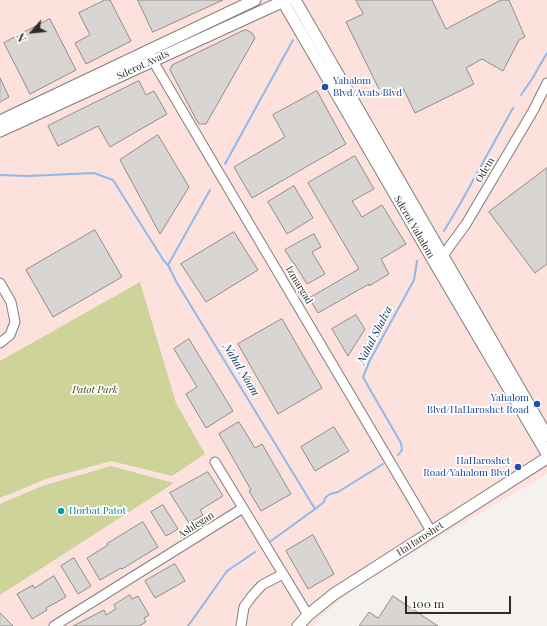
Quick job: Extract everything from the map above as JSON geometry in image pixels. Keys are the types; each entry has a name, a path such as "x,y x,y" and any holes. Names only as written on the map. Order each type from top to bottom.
{"street":[{"name":"Sderot Avats","path":"0,121 255,0"},
{"name":"Sderot Avats","path":"0,131 284,0"},
{"name":"Sderot Yahalom","path":"284,0 439,261 547,436"},
{"name":"Sderot Yahalom","path":"295,0 439,261 547,452"},
{"name":"Izmargad","path":"147,51 432,531"},
{"name":"Odem","path":"439,261 466,224 533,111 547,83"},
{"path":"0,284 11,302 15,322 10,335 0,343"},
{"name":"HaHaroshet","path":"298,626 308,615 334,594 547,458"},
{"path":"215,462 308,615"},
{"name":"Ashlegan","path":"54,626 243,508"},
{"path":"241,626 244,607 252,596 262,585 283,574"}],"shaded area":[{"path":"0,0 547,0 547,474 353,588 320,618 314,626 0,626"}],"green space":[{"name":"Patot Park","path":"140,282 176,403 205,454 172,476 111,461 46,479 0,498 0,361"},
{"path":"111,466 174,483 0,595 0,504 42,486"}],"building":[{"path":"105,0 110,0 131,41 86,64 75,43 90,35 79,13"},
{"path":"138,0 223,0 153,32"},
{"path":"356,0 432,0 446,29 501,0 509,0 525,37 519,40 503,71 482,59 466,68 474,84 415,113 403,88 383,97 346,22 363,14"},
{"path":"50,19 76,70 30,94 4,43"},
{"path":"247,30 252,33 255,38 206,124 199,124 170,70 172,65 242,31"},
{"path":"0,78 9,97 0,102"},
{"path":"139,81 146,95 154,91 167,114 110,147 98,126 58,146 48,126"},
{"path":"317,91 346,144 252,198 234,167 285,137 273,115"},
{"path":"158,135 189,187 160,234 120,160"},
{"path":"355,156 374,189 352,201 362,217 382,205 406,244 381,259 389,274 318,313 309,298 359,269 308,183"},
{"path":"547,168 547,264 535,273 489,212"},
{"path":"294,186 313,218 287,234 268,202"},
{"path":"95,230 122,277 53,317 26,270"},
{"path":"234,232 258,270 206,302 181,264"},
{"path":"314,234 321,247 312,252 325,274 307,284 285,250"},
{"path":"356,315 365,329 348,356 332,329"},
{"path":"282,319 322,388 278,414 238,344"},
{"path":"189,339 233,411 206,428 186,394 197,387 174,349"},
{"path":"239,422 255,448 262,444 291,494 261,511 249,491 251,490 219,434"},
{"path":"334,427 349,451 315,471 301,447"},
{"path":"208,472 223,496 200,510 203,515 189,523 170,493"},
{"path":"163,505 178,529 166,536 151,512"},
{"path":"143,522 158,547 122,569 121,568 100,580 87,558"},
{"path":"313,535 334,574 308,589 286,551"},
{"path":"74,558 91,586 78,594 61,566"},
{"path":"175,564 185,581 155,598 145,581"},
{"path":"54,576 66,597 46,608 47,610 32,619 17,594 33,585 34,588"},
{"path":"130,595 132,599 138,596 149,615 144,618 146,622 139,626 73,626 104,610 106,615 116,609 114,605"},
{"path":"393,596 438,626 359,626 369,612 378,618"},
{"path":"0,613 13,626 0,626"}],"waterway":[{"name":"Nahal Noam","path":"225,164 293,40"},
{"name":"Nahal Shalva","path":"521,95 547,53"},
{"name":"Nahal Shalva","path":"444,231 513,108"},
{"path":"0,175 28,176 94,173 113,180 168,265"},
{"name":"Nahal Noam","path":"210,190 168,265 177,283 315,509 271,541"},
{"name":"Nahal Shalva","path":"398,455 402,450 401,443 363,377 370,360 414,280 417,261"},
{"name":"Nahal Shalva","path":"315,509 324,502 325,498 330,494 338,492 383,464"},
{"name":"Nahal Noam","path":"188,626 227,571 255,552"}],"place":[{"name":"Yahalom Blvd/Avats Blvd","path":"325,87"},
{"name":"Yahalom Blvd/HaHaroshet Road","path":"537,404"},
{"name":"HaHaroshet Road/Yahalom Blvd","path":"518,467"},
{"name":"Horbat Patot","path":"61,511"}]}
